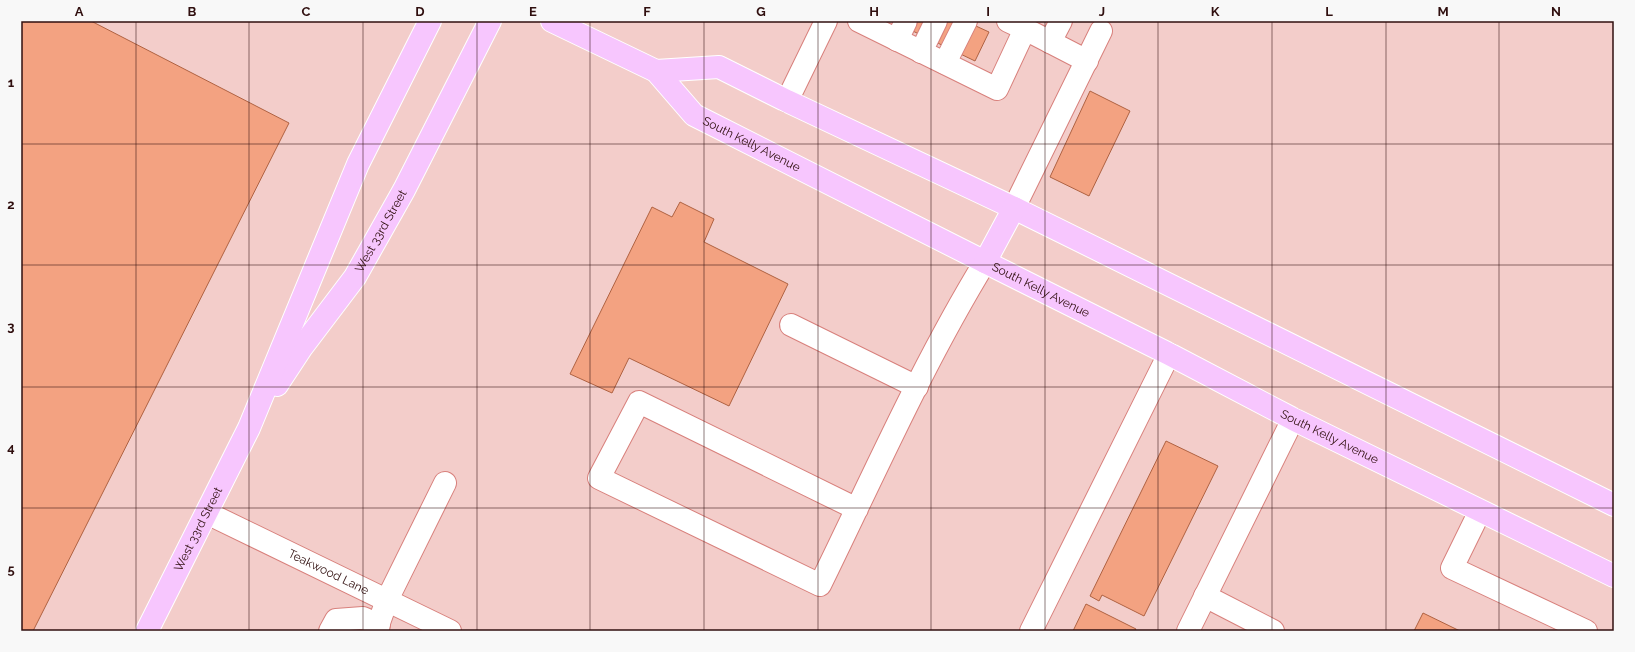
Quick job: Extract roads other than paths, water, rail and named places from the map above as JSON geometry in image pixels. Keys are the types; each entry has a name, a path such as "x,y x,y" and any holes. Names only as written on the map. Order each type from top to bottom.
{"main road":[{"name":"West 33rd Street","path":"148,631 249,428 358,164 430,21"},
{"name":"West 33rd Street","path":"249,428 302,347 355,277 404,190 490,21"},
{"path":"552,21 656,71 719,67 787,101 1014,208 1614,505"},
{"name":"South Kelly Avenue","path":"656,71 694,115 1169,354 1292,419 1614,576"},
{"path":"984,262 1014,208"}],"street":[{"path":"787,101 826,21"},
{"path":"921,52 936,21"},
{"path":"945,63 966,21"},
{"path":"1050,42 1060,21"},
{"path":"868,23 901,30 921,52 997,89 1017,25 1087,61"},
{"path":"1014,208 1101,31"},
{"path":"857,510 639,402 599,478 820,585 857,510 917,387 984,262"},
{"path":"791,325 917,387"},
{"path":"1031,631 1169,354"},
{"path":"1188,631 1292,419"},
{"path":"330,631 336,620 363,618 378,628 387,600 445,483"},
{"path":"1480,511 1452,568 1586,631"},
{"name":"Teakwood Lane","path":"207,512 450,631"},
{"path":"1205,596 1273,631"}]}
